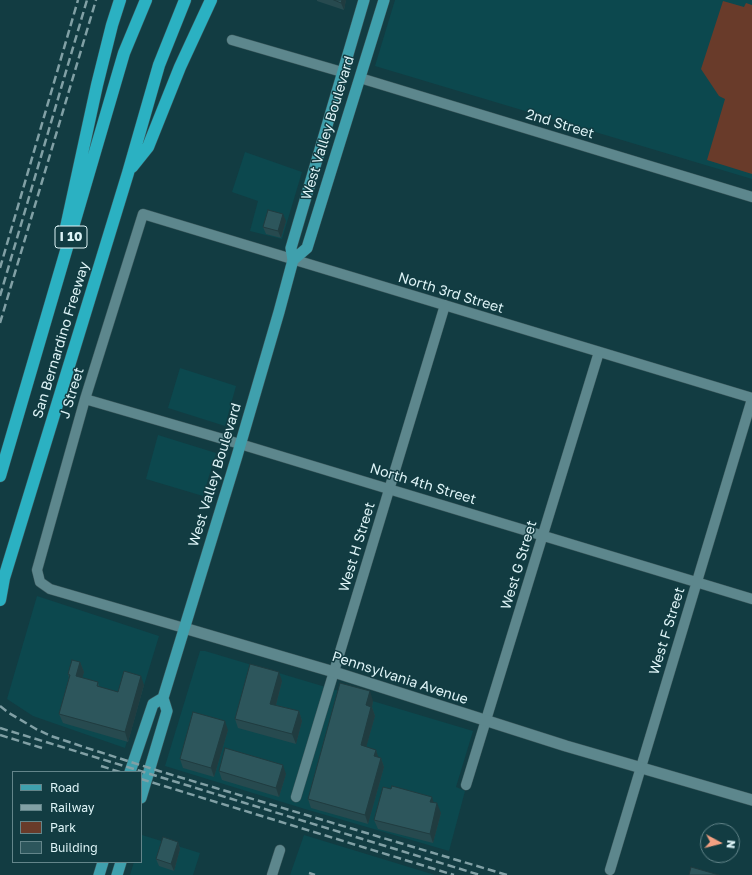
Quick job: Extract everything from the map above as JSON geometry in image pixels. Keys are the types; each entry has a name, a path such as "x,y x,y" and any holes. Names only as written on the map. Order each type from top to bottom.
{"highway":[{"path":"44,328 97,84 120,0"},
{"name":"San Bernardino Freeway","path":"0,476 124,53 146,0"},
{"name":"San Bernardino Freeway","path":"0,600 4,578 128,173 159,65 185,0"},
{"path":"128,173 148,147 180,67 211,0"}],"main road":[{"name":"West Valley Boulevard","path":"142,795 167,711 163,698 240,444 293,260 291,248 364,0"},
{"name":"West Valley Boulevard","path":"293,260 307,248 384,0"},
{"name":"West Valley Boulevard","path":"130,771 153,704 163,698"},
{"path":"100,875 103,863"},
{"path":"114,875 113,870 116,863"},
{"path":"117,875 121,863"}],"street":[{"path":"232,40 342,72"},
{"name":"2nd Street","path":"360,78 752,196"},
{"name":"North 3rd Street","path":"143,214 752,399"},
{"name":"J Street","path":"40,582 37,570 85,399 143,214"},
{"name":"West H Street","path":"296,797 445,305"},
{"name":"West G Street","path":"466,785 599,352"},
{"name":"North 4th Street","path":"85,399 390,488 752,599"},
{"name":"West F Street","path":"610,870 752,399"},
{"name":"Pennsylvania Avenue","path":"40,582 50,589 334,672 485,721 752,800"},
{"path":"272,875 280,850"}],"shaded area":[{"path":"395,0 752,0 752,179 375,66"},
{"path":"245,152 302,172 282,239 250,231 258,201 232,192"},
{"path":"180,368 236,386 225,426 168,408"},
{"path":"158,435 216,453 203,496 146,479"},
{"path":"37,596 159,636 125,748 33,716 7,699"},
{"path":"200,651 205,651 473,731 456,787 465,791 449,851 165,766"},
{"path":"142,835 200,853 193,875 130,875 134,863 142,863"},
{"path":"304,835 435,875 290,875"}],"green space":[{"path":"723,1 744,7 746,3 752,5 752,174 707,160 725,99 719,96 701,69"}],"building":[{"path":"334,0 342,0 341,3"},
{"path":"268,210 283,214 278,231 263,227"},
{"path":"72,660 80,662 76,676 98,682 97,686 118,692 124,671 141,676 125,732 59,714 70,675 68,674"},
{"path":"250,664 279,672 270,704 299,711 292,734 235,719"},
{"path":"340,683 370,691 366,705 371,707 361,745 376,750 374,756 381,758 365,815 308,799"},
{"path":"193,712 225,721 211,768 180,759"},
{"path":"225,748 283,765 276,788 219,771"},
{"path":"392,786 432,797 430,802 437,803 430,834 374,820 383,787 391,789"},
{"path":"163,837 178,842 171,864 156,859"},
{"path":"691,867 719,875 689,875"}],"railway":[{"path":"0,268 78,0"},
{"path":"0,296 87,0"},
{"path":"0,323 96,0"},
{"path":"0,706 36,729 51,736 159,771 507,875"},
{"path":"0,728 140,771"},
{"path":"0,735 42,748"},
{"path":"101,766 117,771"},
{"path":"142,771 480,875"},
{"path":"142,779 454,875"},
{"path":"309,873 315,875"}]}
